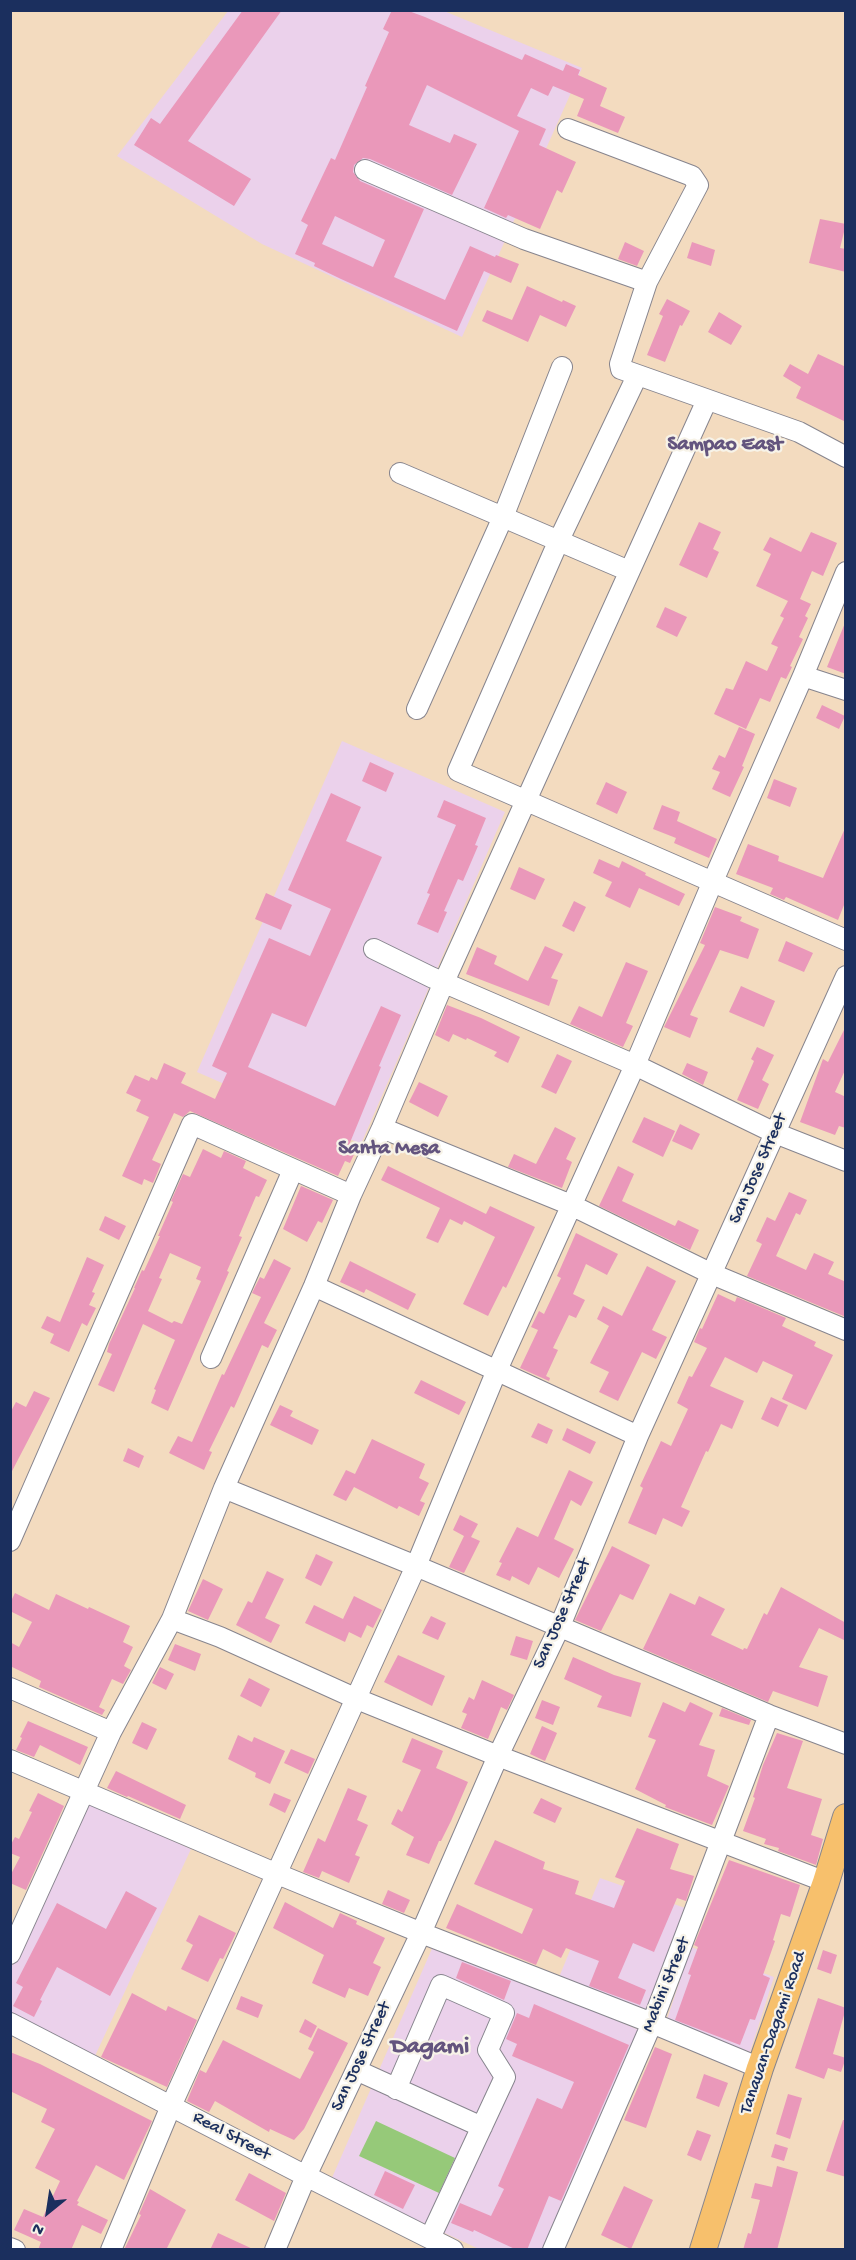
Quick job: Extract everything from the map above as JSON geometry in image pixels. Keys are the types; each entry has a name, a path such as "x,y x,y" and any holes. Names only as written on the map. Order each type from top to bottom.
{"main road":[{"name":"Tanauan-Dagami Road","path":"703,2250 760,2068 826,1882 846,1817"}],"street":[{"path":"568,129 692,176 698,185 647,282 620,364 621,369 799,432 846,457"},
{"path":"365,170 507,231 647,282"},
{"path":"417,709 502,517 562,367"},
{"path":"637,376 559,540 458,771 846,940"},
{"path":"10,1954 111,1732 172,1619 225,1488 444,982 707,400"},
{"path":"400,473 629,571"},
{"path":"111,2250 171,2106 416,1566 497,1370 635,1065 846,572"},
{"path":"803,675 846,690"},
{"path":"374,950 635,1065 775,1133 846,1161"},
{"name":"San Jose Street","path":"275,2250 306,2176 421,1933 498,1756 560,1626 638,1436 846,976"},
{"path":"10,1541 192,1124 351,1195"},
{"path":"382,1128 571,1206 712,1274 846,1330"},
{"path":"212,1358 293,1170"},
{"path":"314,1286 638,1436"},
{"path":"225,1488 769,1715 846,1744"},
{"path":"172,1619 220,1637 357,1699 498,1756 826,1882"},
{"path":"10,1688 111,1732"},
{"name":"Mabini Street","path":"553,2250 652,2023 769,1715"},
{"path":"10,1760 421,1933 652,2023 760,2068"},
{"path":"396,2089 441,1985 504,2013 488,2050 505,2077 430,2238"},
{"name":"Real Street","path":"10,2023 453,2250"},
{"path":"356,2070 482,2127"},
{"path":"10,2248 15,2250"}],"shaded area":[{"path":"228,11 444,11 582,68 462,337 262,244 117,156"},
{"path":"342,741 505,812 361,1144 197,1072"},
{"path":"86,1802 191,1849 95,2056 11,2015 11,1968"},
{"path":"600,1878 688,1909 646,2017 557,1982"},
{"path":"434,1944 644,2032 548,2249 479,2249 331,2180"},
{"path":"691,1947 774,1977 750,2052 666,2022"}],"green space":[{"path":"376,2121 455,2158 439,2193 359,2156"}],"building":[{"path":"243,10 282,10 188,141 251,179 234,206 134,145 151,118 160,124"},
{"path":"392,10 406,10 522,60 525,54 563,71 566,64 580,70 578,75 607,88 600,106 625,117 618,133 577,116 584,99 553,86 548,96 531,88 517,116 546,129 539,145 576,162 562,193 557,190 540,229 508,215 506,218 484,208 519,131 427,85 409,125 450,143 454,134 477,144 452,195 370,159 363,158 354,165 353,172 360,181 424,209 394,277 445,300 470,246 519,264 511,283 484,271 457,331 341,279 295,254 308,225 301,221 331,158 335,160 389,32 383,29","holes":["335,216 385,240 373,267 322,244"]},
{"path":"820,219 846,224 840,248 846,249 846,272 809,263"},
{"path":"625,242 644,251 637,266 618,259"},
{"path":"692,242 715,250 711,266 687,258"},
{"path":"527,286 576,306 566,327 540,315 528,342 482,321 487,310 512,320"},
{"path":"667,299 690,311 682,326 680,325 665,362 647,355 663,316 659,314"},
{"path":"719,312 742,326 731,345 708,332"},
{"path":"818,354 846,367 846,422 796,398 801,387 783,376 790,364 808,374"},
{"path":"699,522 721,532 713,549 719,552 707,578 679,565"},
{"path":"811,532 837,543 823,576 812,571 800,599 811,604 805,616 808,618 799,637 803,639 790,666 792,667 786,679 781,677 770,702 760,698 746,729 714,714 726,688 733,690 746,661 767,671 778,647 771,644 784,618 780,616 788,601 756,586 771,554 763,550 770,537 801,552"},
{"path":"665,607 687,617 677,637 656,627"},
{"path":"846,623 846,674 827,667"},
{"path":"822,705 845,716 839,729 816,718"},
{"path":"739,727 755,734 742,766 744,767 730,797 712,789 720,772 712,769 719,755 725,758"},
{"path":"370,762 394,773 386,792 362,781"},
{"path":"774,779 797,788 790,807 767,798"},
{"path":"606,782 627,792 617,814 596,804"},
{"path":"331,793 361,807 346,841 382,857 306,1027 272,1013 248,1067 335,1106 381,1006 401,1015 349,1145 357,1148 350,1163 345,1161 338,1176 190,1111 183,1117 174,1113 152,1160 161,1164 153,1183 144,1179 142,1185 122,1176 149,1117 136,1111 141,1100 126,1093 135,1075 149,1081 151,1077 157,1080 164,1063 186,1073 181,1083 215,1099 227,1073 212,1066 269,938 310,956 331,909 288,890"},
{"path":"444,800 486,818 475,845 478,846 463,881 458,879 444,911 447,912 438,933 417,924 430,894 427,893 456,825 437,817"},
{"path":"662,805 680,812 677,821 717,839 709,858 674,843 676,838 653,829"},
{"path":"846,826 846,900 838,920 786,897 784,900 770,894 773,888 736,874 748,844 779,856 778,861 823,878"},
{"path":"599,859 619,868 622,861 685,894 679,906 639,888 630,908 605,896 612,882 593,873"},
{"path":"519,867 545,879 535,900 510,889"},
{"path":"266,893 292,905 281,930 255,919"},
{"path":"574,901 586,907 574,932 562,926"},
{"path":"715,907 742,917 740,921 759,929 748,959 720,950 690,1015 698,1018 690,1038 664,1027 705,945 700,943"},
{"path":"786,941 813,953 804,972 778,961"},
{"path":"545,946 563,954 551,978 558,980 549,1006 466,974 477,947 497,956 494,964 528,981"},
{"path":"626,962 648,971 626,1023 633,1026 623,1047 570,1024 579,1006 602,1017"},
{"path":"741,986 775,1001 764,1027 729,1012"},
{"path":"447,1005 520,1037 508,1063 494,1056 497,1052 467,1038 466,1040 453,1034 449,1042 435,1035"},
{"path":"846,1026 846,1068 835,1092 846,1097 846,1128 839,1126 835,1135 800,1122 823,1059 828,1062"},
{"path":"757,1047 774,1055 762,1080 769,1084 758,1109 737,1100 754,1061 751,1059"},
{"path":"557,1054 572,1061 556,1094 541,1087"},
{"path":"687,1063 708,1072 703,1085 682,1074"},
{"path":"419,1082 448,1096 438,1117 409,1102"},
{"path":"644,1117 675,1131 663,1157 632,1142"},
{"path":"680,1124 700,1134 692,1150 672,1141"},
{"path":"555,1127 576,1138 566,1159 572,1162 562,1188 508,1167 514,1154 536,1164"},
{"path":"203,1149 221,1158 224,1151 246,1161 243,1168 267,1180 259,1197 256,1196 239,1236 242,1237 227,1271 229,1272 168,1411 151,1403 156,1390 154,1389 175,1340 143,1324 114,1392 98,1385 112,1354 107,1352 109,1344 160,1236 158,1236 173,1202 171,1201 183,1174 190,1177","holes":["170,1253 201,1267 196,1279 201,1281 182,1324 174,1321 172,1323 148,1311"]},
{"path":"388,1166 486,1214 490,1206 535,1227 506,1288 503,1286 488,1316 463,1304 495,1237 464,1221 462,1225 450,1219 438,1243 426,1238 440,1208 381,1180"},
{"path":"618,1166 634,1174 622,1201 675,1226 678,1220 699,1230 690,1250 599,1206"},
{"path":"301,1186 333,1200 322,1223 318,1221 307,1242 283,1229"},
{"path":"789,1192 807,1200 800,1215 796,1213 776,1256 806,1270 814,1253 834,1262 828,1274 846,1282 846,1317 747,1276 762,1244 756,1241 767,1217 775,1221"},
{"path":"105,1216 126,1226 119,1240 99,1230"},
{"path":"576,1233 618,1254 607,1275 586,1264 573,1294 585,1300 576,1318 569,1315 553,1348 558,1350 546,1376 550,1378 549,1381 520,1368 538,1330 531,1327 539,1311 544,1314 561,1278 557,1276"},
{"path":"87,1257 104,1265 89,1305 96,1308 87,1326 82,1323 69,1352 50,1343 54,1334 41,1328 47,1316 60,1322"},
{"path":"274,1259 291,1268 264,1323 277,1330 268,1348 262,1345 234,1408 231,1406 209,1451 212,1452 204,1470 169,1453 178,1436 192,1442 222,1374 224,1375 261,1297 252,1293 260,1277 264,1279"},
{"path":"350,1261 416,1294 408,1310 366,1289 364,1293 340,1282"},
{"path":"647,1266 676,1281 652,1330 667,1337 656,1359 642,1352 618,1401 599,1392 609,1372 590,1363 609,1326 597,1319 603,1306 622,1316"},
{"path":"718,1294 735,1302 737,1297 786,1318 782,1326 816,1342 814,1346 833,1355 806,1410 782,1399 793,1375 763,1361 757,1373 725,1357 710,1386 744,1401 732,1429 721,1424 708,1452 706,1451 681,1507 690,1511 682,1527 663,1518 656,1535 628,1523 643,1488 640,1486 661,1441 671,1446 688,1409 677,1403 689,1376 692,1377 707,1348 694,1342"},
{"path":"421,1380 466,1402 459,1415 414,1393"},
{"path":"34,1391 50,1398 10,1475 10,1413 16,1402 26,1407"},
{"path":"771,1397 788,1405 778,1427 761,1419"},
{"path":"280,1405 293,1411 290,1416 319,1430 312,1445 270,1425"},
{"path":"538,1423 553,1430 547,1444 531,1437"},
{"path":"567,1428 596,1442 590,1454 562,1440"},
{"path":"372,1439 425,1464 419,1478 429,1483 420,1501 425,1503 419,1516 399,1506 397,1509 354,1487 346,1501 333,1495 346,1470 355,1474"},
{"path":"128,1448 144,1456 139,1468 123,1461"},
{"path":"569,1470 593,1482 581,1506 571,1500 554,1539 574,1549 559,1578 538,1567 529,1585 512,1576 510,1581 496,1575 502,1563 499,1562 517,1527 538,1537"},
{"path":"460,1515 478,1524 471,1537 480,1541 464,1573 449,1567 464,1536 453,1530"},
{"path":"612,1546 650,1565 633,1600 620,1594 601,1631 575,1620"},
{"path":"316,1554 333,1562 321,1586 305,1578"},
{"path":"267,1571 284,1579 265,1618 280,1625 271,1643 236,1625 248,1601 252,1603"},
{"path":"203,1579 223,1589 208,1620 188,1611"},
{"path":"781,1587 846,1623 846,1641 819,1628 799,1667 828,1676 818,1707 773,1691 768,1702 643,1649 670,1593 695,1605 699,1596 725,1609 711,1635 743,1650 747,1649 764,1613 767,1615"},
{"path":"15,1593 49,1610 56,1594 130,1626 123,1642 133,1647 124,1666 131,1670 123,1684 112,1679 99,1707 105,1710 102,1715 39,1687 41,1681 10,1666 10,1642 19,1647 32,1622 10,1611 10,1603"},
{"path":"354,1596 382,1610 373,1628 367,1625 361,1638 349,1632 345,1642 305,1623 314,1605 343,1619"},
{"path":"431,1616 446,1623 438,1640 422,1633"},
{"path":"516,1636 533,1641 527,1660 510,1655"},
{"path":"175,1644 201,1654 195,1671 168,1660"},
{"path":"398,1655 445,1676 432,1706 384,1682"},
{"path":"573,1657 614,1675 641,1683 631,1717 597,1707 602,1696 564,1679"},
{"path":"160,1667 174,1674 166,1690 152,1683"},
{"path":"249,1678 270,1689 261,1707 240,1696"},
{"path":"482,1680 514,1695 507,1710 501,1707 488,1739 461,1728 467,1714 462,1712 469,1697 474,1700"},
{"path":"542,1700 560,1707 553,1725 535,1718"},
{"path":"663,1702 685,1712 690,1702 713,1713 699,1745 715,1750 707,1776 729,1786 712,1825 665,1807 666,1805 635,1789 656,1740 648,1737"},
{"path":"722,1708 751,1720 749,1725 719,1716"},
{"path":"28,1721 88,1747 80,1765 40,1745 34,1757 16,1750"},
{"path":"142,1722 157,1729 147,1750 132,1743"},
{"path":"542,1726 557,1733 545,1761 530,1754"},
{"path":"777,1733 803,1741 787,1788 822,1799 811,1835 823,1839 816,1865 778,1851 779,1848 764,1844 766,1839 743,1831 755,1798 753,1797 763,1765"},
{"path":"238,1735 252,1742 254,1737 285,1751 270,1784 255,1777 256,1773 228,1759"},
{"path":"412,1738 443,1751 436,1768 468,1782 429,1864 406,1855 414,1837 391,1824 398,1809 402,1812 421,1770 402,1762"},
{"path":"291,1749 315,1759 308,1774 284,1763"},
{"path":"116,1771 186,1805 180,1819 107,1788"},
{"path":"348,1788 367,1796 357,1820 368,1825 355,1855 360,1857 349,1883 322,1871 319,1878 303,1872 318,1838 325,1842"},
{"path":"38,1793 64,1806 26,1890 10,1883 10,1876 20,1857 10,1853 10,1846 15,1837 19,1839"},
{"path":"274,1793 291,1800 285,1813 269,1805"},
{"path":"541,1798 562,1808 555,1823 533,1813"},
{"path":"637,1828 679,1844 670,1869 694,1876 686,1901 677,1898 654,1952 633,1943 618,1978 646,1990 640,2005 589,1986 599,1961 566,1948 561,1958 543,1949 536,1965 446,1928 457,1904 522,1934 533,1909 474,1884 495,1840 545,1862 543,1869 579,1881 575,1894 614,1908 625,1881 615,1877"},
{"path":"729,1860 800,1885 790,1917 781,1914 773,1940 775,1941 763,1975 770,1978 755,2020 750,2019 740,2045 675,2020 691,1975 688,1974 698,1947 694,1945"},
{"path":"388,1890 410,1900 404,1913 382,1904"},
{"path":"126,1891 157,1908 110,1996 57,1967 34,2017 13,2006 23,1987 16,1983 57,1903 106,1929"},
{"path":"285,1902 333,1928 340,1913 357,1921 356,1924 385,1938 373,1963 381,1967 368,1996 349,1988 345,1998 312,1983 324,1955 273,1928"},
{"path":"199,1915 236,1933 208,1982 181,1969 193,1945 186,1941"},
{"path":"823,1950 837,1955 831,1974 817,1969"},
{"path":"462,1962 511,1981 504,2000 456,1978"},
{"path":"132,1993 166,2011 168,2006 197,2020 167,2087 101,2057"},
{"path":"241,1996 263,2005 258,2018 236,2009"},
{"path":"818,1998 846,2008 833,2054 846,2058 841,2072 828,2068 824,2079 795,2068"},
{"path":"534,2004 629,2045 561,2201 549,2196 527,2250 517,2250 474,2230 473,2232 451,2223 460,2203 491,2216 504,2189 498,2186 537,2098 562,2109 574,2082 512,2056 517,2044 506,2039 517,2013 529,2018"},
{"path":"305,2019 317,2026 311,2038 299,2032"},
{"path":"318,2028 348,2043 304,2129 294,2140 270,2129 269,2132 215,2101 209,2112 187,2101 200,2070 206,2073 223,2040 300,2079 314,2052 308,2049"},
{"path":"655,2047 672,2054 646,2128 624,2120"},
{"path":"10,2052 40,2064 152,2121 124,2180 96,2165 77,2205 108,2220 101,2234 82,2225 71,2250 38,2250 41,2242 14,2230 24,2209 43,2217 60,2181 35,2168 55,2129 41,2122 47,2109 10,2091"},
{"path":"704,2074 728,2083 719,2107 696,2098"},
{"path":"788,2094 802,2098 790,2139 776,2134"},
{"path":"843,2120 846,2120 846,2177 826,2171"},
{"path":"697,2130 711,2135 701,2161 687,2155"},
{"path":"775,2144 788,2148 784,2161 771,2157"},
{"path":"777,2166 798,2172 777,2250 743,2250 748,2233 751,2234 760,2200 751,2198 755,2183 772,2187"},
{"path":"385,2171 415,2185 403,2209 374,2195"},
{"path":"249,2173 286,2193 274,2221 235,2200"},
{"path":"624,2186 653,2200 631,2249 601,2235"},
{"path":"150,2189 186,2210 166,2250 124,2250 141,2215 139,2214"},
{"path":"218,2233 255,2250 210,2250"}],"district":[{"name":"Sampao East","path":"725,446"},
{"name":"Santa Mesa","path":"389,1150"},
{"name":"Dagami","path":"430,2048"}]}
